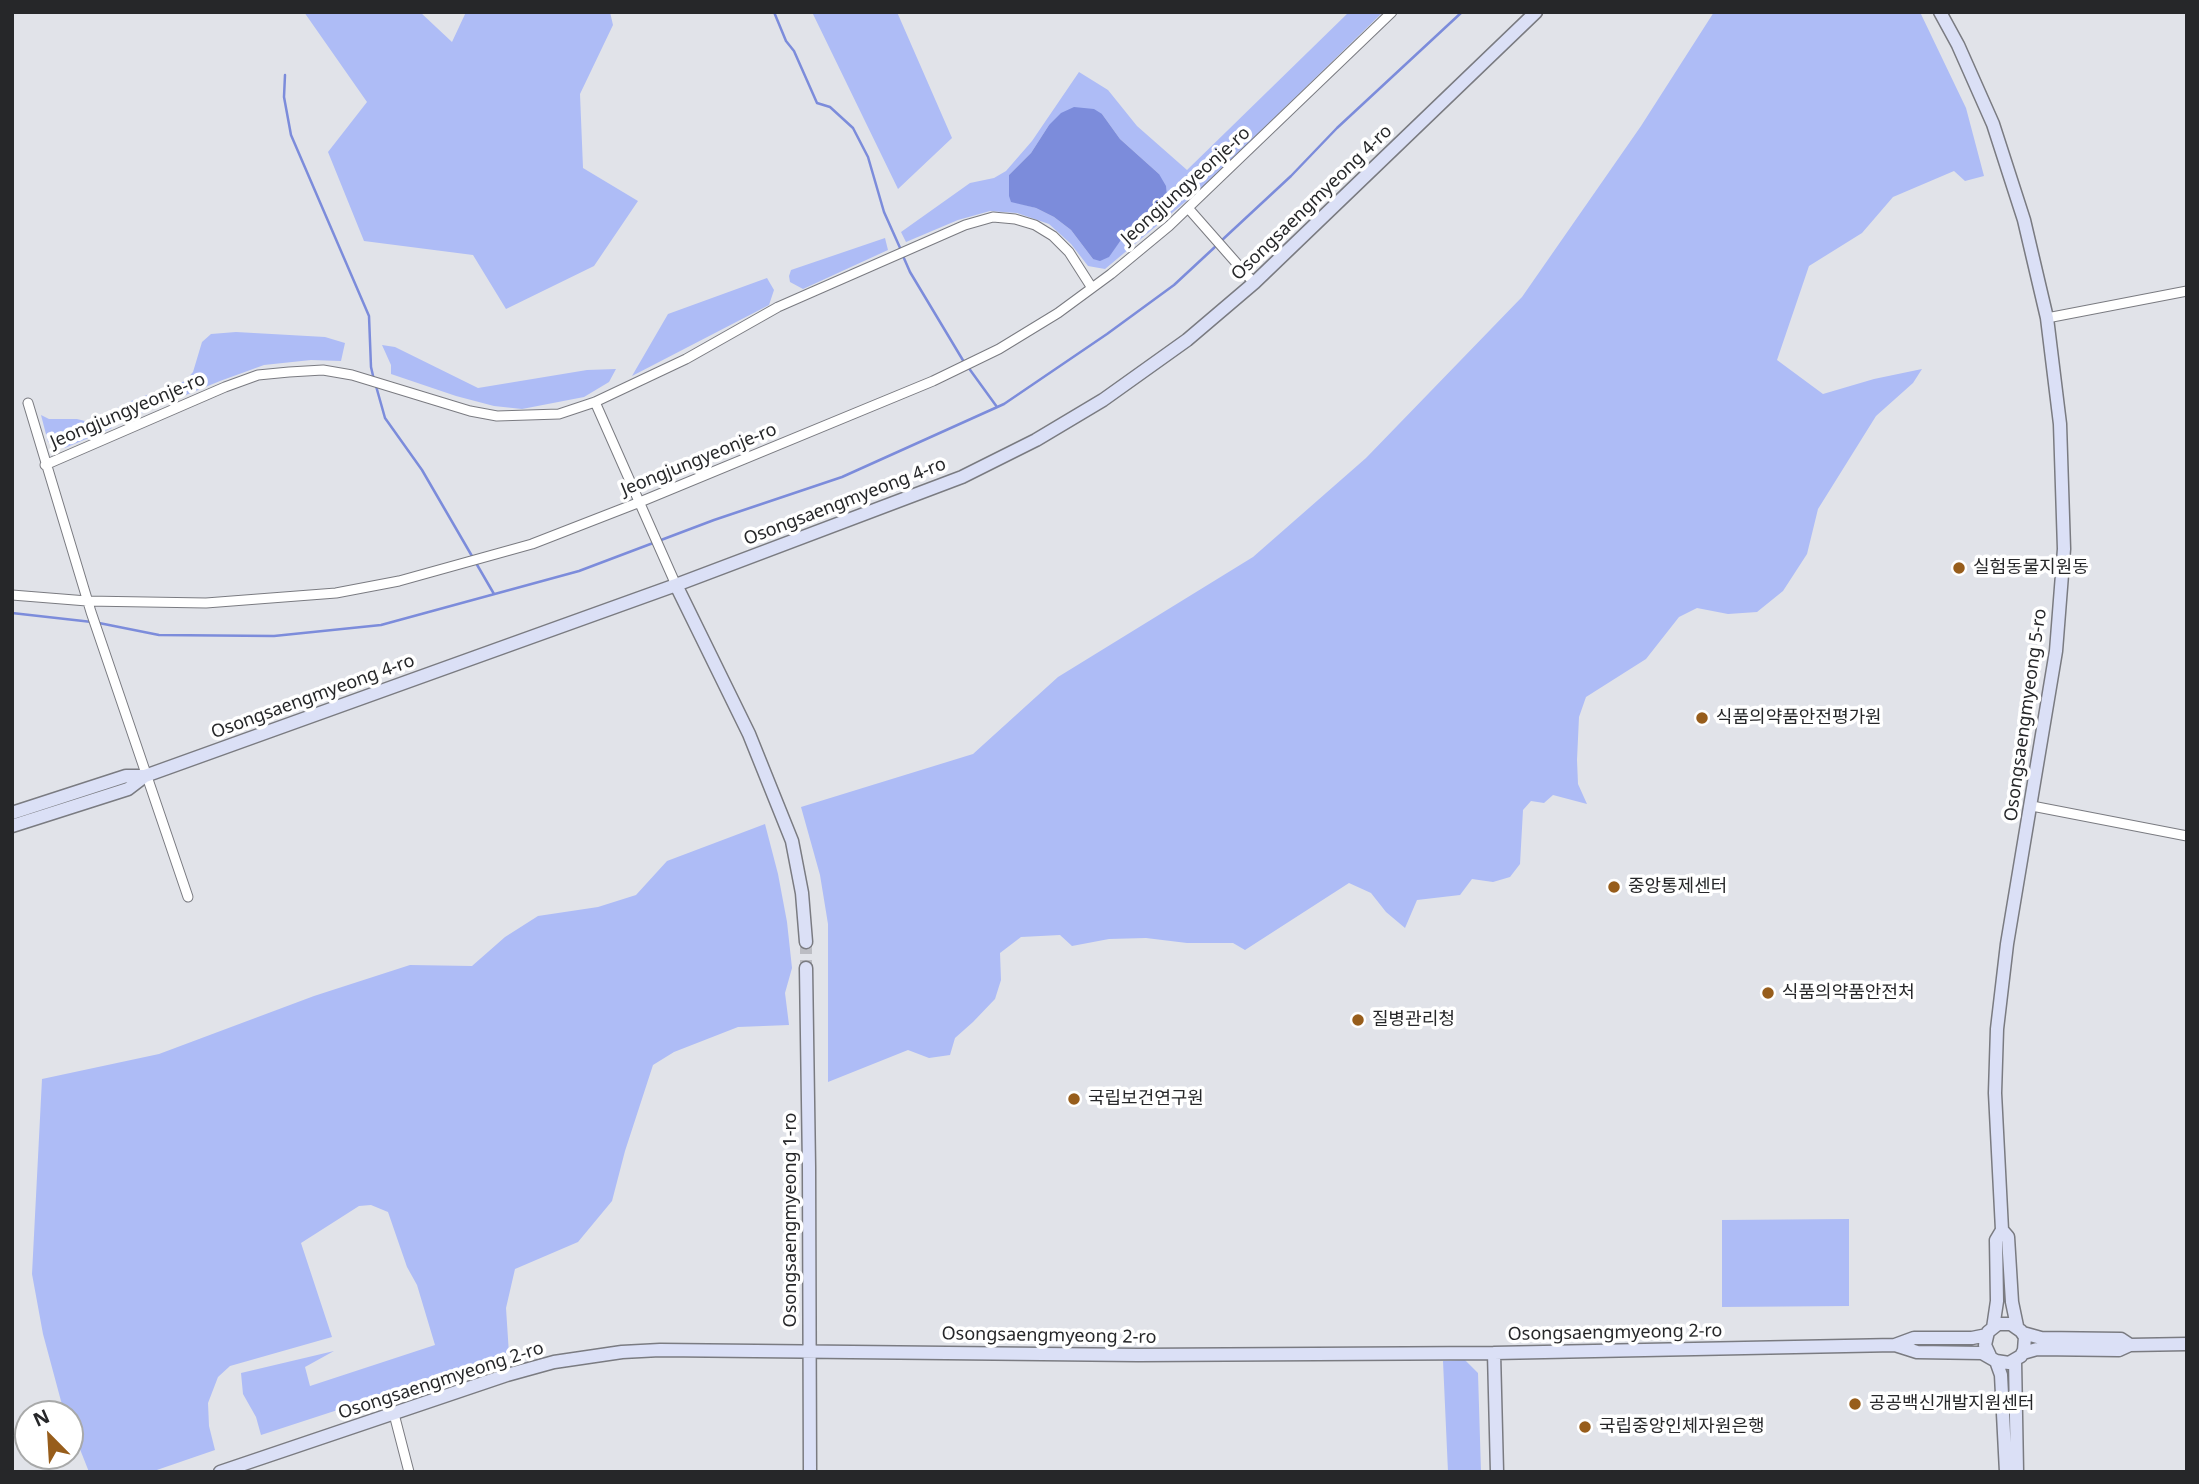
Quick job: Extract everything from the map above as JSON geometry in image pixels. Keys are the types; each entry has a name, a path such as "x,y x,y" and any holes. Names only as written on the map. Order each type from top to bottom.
{"street":[{"name":"Jeongjungyeonje-ro","path":"596,402 559,414 497,416 323,370 258,375 45,465 87,601 206,603 336,593 460,566 532,544 642,506 957,370 1058,313 1191,211 1392,12"},
{"name":"Osongsaengmyeong 5-ro","path":"1940,12 1958,45 1993,124 2024,220 2047,318 2060,424 2064,549 2056,652 2007,944 1997,1029 1995,1093 2002,1230 1996,1240 1997,1301 1990,1331"},
{"name":"Osongsaengmyeong 4-ro","path":"145,776 676,584 961,477 1036,440 1103,400 1187,340 1530,14"},
{"path":"1191,211 1251,279"},
{"path":"806,942 802,893 792,841 748,734 669,569 596,402 687,359 778,307 965,225 993,217 1015,219 1035,225 1054,236 1069,252 1091,288"},
{"path":"2047,318 2187,290"},
{"path":"28,403 45,465"},
{"path":"12,595 87,601 188,897"},
{"path":"12,813 126,776 145,776"},
{"path":"12,826 128,789 145,776"},
{"path":"2032,806 2187,836"},
{"name":"Osongsaengmyeong 1-ro","path":"806,968 810,1167 810,1472"},
{"name":"Osongsaengmyeong 5-ro","path":"2002,1230 2008,1237 2012,1302 2020,1330"},
{"path":"2006,1472 2001,1375 1985,1345 1990,1331 2004,1323 2041,1338 2121,1339 2130,1345"},
{"path":"2017,1472 2019,1357 2025,1344 2020,1330"},
{"name":"Osongsaengmyeong 2-ro","path":"1895,1345 1914,1338 1972,1338 1990,1331"},
{"path":"1993,1358 2002,1363 2037,1349 2119,1350 2130,1345 2187,1344"},
{"name":"Osongsaengmyeong 2-ro","path":"220,1472 507,1375 587,1356 660,1350 1138,1355 1494,1353 1895,1345 1917,1352 1977,1352 1993,1358"},
{"path":"1494,1353 1497,1472"},
{"path":"394,1414 409,1472"}],"shaded area":[{"path":"304,12 420,12 452,42 466,12 610,12 613,25 580,94 583,168 638,201 594,266 506,309 473,255 364,241 328,152 367,102"},
{"path":"812,12 897,12 952,138 898,189"},
{"path":"1349,12 1383,12 1203,187 1105,269 1088,266 1071,244 1049,224 1017,213 990,211 958,220 906,242 901,232 970,183 994,178 1006,171 1032,141 1079,72 1108,90 1137,126 1187,170","holes":["1102,114 1120,139 1159,174 1161,207 1149,211 1144,216 1138,233 1121,240 1108,257 1093,259 1071,230 1054,217 1036,208 1011,201 1009,175 1031,153 1049,125"]},
{"path":"1714,12 1920,12 1966,108 1984,176 1965,181 1954,171 1893,197 1862,233 1809,266 1777,360 1823,394 1922,369 1913,383 1876,416 1818,509 1807,554 1783,591 1757,612 1728,614 1697,608 1679,617 1646,659 1586,697 1579,717 1577,760 1578,784 1587,804 1553,795 1544,803 1531,801 1523,810 1520,864 1510,877 1493,882 1472,879 1460,895 1417,900 1405,928 1386,912 1371,893 1349,883 1245,950 1233,943 1187,943 1146,938 1109,939 1072,946 1060,935 1021,937 1000,953 1001,980 995,999 955,1038 950,1055 929,1058 908,1050 828,1082 828,924 820,875 801,807 973,754 1058,677 1253,557 1366,458 1522,297 1641,126"},
{"path":"1074,107 1094,109 1102,114 1120,139 1159,174 1166,186 1167,197 1162,207 1149,211 1144,216 1138,233 1121,240 1109,257 1100,261 1093,259 1071,230 1054,217 1036,208 1011,202 1009,196 1009,175 1031,153 1049,125 1061,113"},
{"path":"885,238 888,250 803,289 790,282 791,270"},
{"path":"767,278 774,290 769,305 632,376 668,314"},
{"path":"236,332 325,337 345,343 341,361 311,360 264,365 130,418 121,418 118,408 185,381 193,372 202,342 211,334"},
{"path":"382,345 395,347 478,388 587,370 616,369 609,382 584,397 522,409 494,406 456,396 391,374 391,365"},
{"path":"41,415 49,419 77,419 97,424 108,416 112,428 65,448 48,442"},
{"path":"765,824 787,922 792,968 785,993 789,1025 738,1027 674,1052 653,1065 612,1201 578,1242 515,1269 506,1308 509,1354 261,1435 256,1417 243,1394 241,1373 334,1351 305,1367 310,1386 435,1345 417,1285 407,1267 388,1212 371,1205 359,1206 301,1243 332,1337 230,1366 218,1377 208,1403 209,1426 215,1450 151,1472 89,1472 84,1459 84,1400 61,1400 43,1334 32,1274 42,1079 159,1054 314,996 410,965 472,966 505,937 538,916 598,907 636,895 667,861"},
{"path":"1849,1219 1849,1306 1722,1307 1722,1220"},
{"path":"1465,1360 1478,1373 1481,1472 1448,1472 1443,1361"}],"waterway":[{"path":"774,12 817,103 830,107 853,128 868,157 884,212 901,250"},
{"path":"1221,241 1462,12"},
{"path":"285,75 284,97 291,135 369,316 374,380"},
{"path":"99,623 159,635 274,636 381,625 579,571 714,520 842,477 1004,404 1174,285 1216,246"},
{"path":"903,256 964,362"},
{"path":"968,367 997,407"},
{"path":"376,386 385,418 422,470 494,594"},
{"path":"12,613 92,622"}],"tunnel":[{"path":"806,942 806,968"}],"place":[{"name":"실험동물지원동","path":"1959,568"},
{"name":"식품의약품안전평가원","path":"1702,718"},
{"name":"중앙통제센터","path":"1614,887"},
{"name":"식품의약품안전처","path":"1768,993"},
{"name":"질병관리청","path":"1358,1020"},
{"name":"국립보건연구원","path":"1074,1099"},
{"name":"공공백신개발지원센터","path":"1855,1404"},
{"name":"국립중앙인체자원은행","path":"1585,1427"}]}
